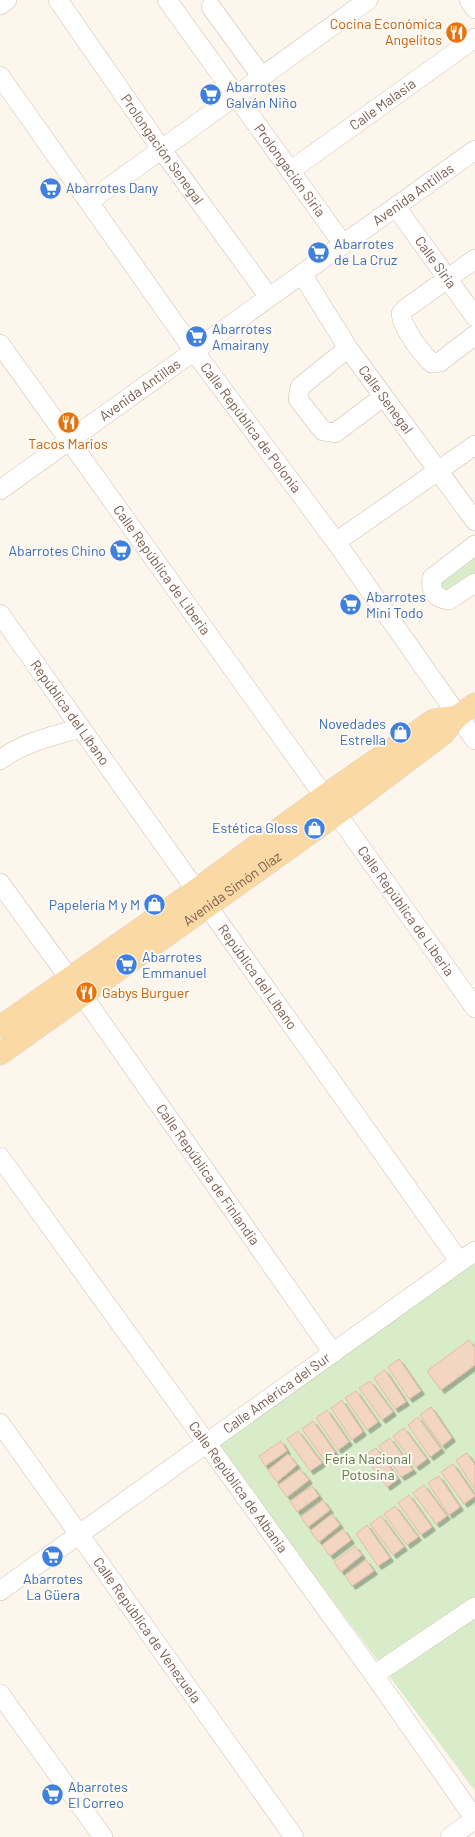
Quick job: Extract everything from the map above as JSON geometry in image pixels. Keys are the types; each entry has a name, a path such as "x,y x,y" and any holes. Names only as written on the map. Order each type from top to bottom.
{"main road":[{"name":"Avenida Simón Díaz","path":"0,1054 83,996 324,796 434,720 467,710"},
{"name":"Avenida Simón Díaz","path":"0,1027 69,978 337,814 443,734 467,710"}],"street":[{"path":"0,5 7,0"},
{"name":"Prolongación Senegal","path":"58,0 162,150 269,297"},
{"name":"Prolongación Siria","path":"167,0 343,244"},
{"path":"90,201 368,0"},
{"path":"469,0 475,9"},
{"path":"211,7 262,77"},
{"name":"Calle Malasia","path":"290,171 475,38"},
{"name":"Calle República de Polonia","path":"0,76 90,201 194,351 336,542 467,710 475,740"},
{"name":"Avenida Antillas","path":"0,490 475,150"},
{"name":"Calle Siria","path":"396,207 475,317"},
{"path":"475,259 405,309 401,314 402,322 426,357 432,363 440,362 475,335"},
{"name":"Calle Senegal","path":"302,274 348,348 475,521"},
{"name":"Calle República de Liberia","path":"0,344 324,796"},
{"path":"348,348 300,387 298,399 323,431 329,433 335,432 383,397"},
{"path":"336,542 475,445"},
{"path":"475,545 432,578 431,586 434,594 442,600 449,600 475,583"},
{"name":"República del Líbano","path":"0,614 201,898 468,1256"},
{"path":"0,760 28,743 81,728"},
{"name":"Calle República de Liberia","path":"337,814 475,1008"},
{"path":"0,883 69,978"},
{"name":"Calle República de Finlandia","path":"83,996 333,1353"},
{"name":"Calle República de Albania","path":"0,1157 374,1675 475,1819"},
{"name":"Calle América del Sur","path":"0,1591 468,1256"},
{"name":"Calle República de Venezuela","path":"0,1422 294,1837"},
{"path":"374,1675 475,1607"},
{"path":"0,1694 103,1837"},
{"path":"450,1837 475,1819"}],"green space":[{"path":"475,552 475,577 448,598 435,583"},
{"name":"Feria Nacional Potosina","path":"475,1259 475,1791 216,1444"}],"building":[{"path":"469,1340 475,1348 475,1365 441,1390 427,1371"},
{"path":"399,1359 421,1391 409,1399 388,1367"},
{"path":"385,1370 406,1402 395,1409 374,1378"},
{"path":"370,1381 393,1412 382,1420 359,1388"},
{"path":"356,1391 378,1422 367,1430 345,1398"},
{"path":"342,1400 363,1432 352,1440 331,1408"},
{"path":"431,1407 452,1438 442,1446 420,1415"},
{"path":"327,1410 349,1442 338,1450 316,1418"},
{"path":"418,1417 441,1449 430,1457 408,1425"},
{"path":"313,1421 335,1452 324,1460 302,1429"},
{"path":"404,1428 427,1459 416,1467 393,1436"},
{"path":"298,1431 322,1463 310,1471 287,1439"},
{"path":"390,1438 413,1470 401,1477 379,1446"},
{"path":"281,1441 287,1451 265,1466 259,1456"},
{"path":"376,1448 398,1479 387,1487 364,1456"},
{"path":"467,1453 475,1465 475,1490 456,1460"},
{"path":"288,1454 297,1465 277,1482 268,1470"},
{"path":"453,1464 475,1496 464,1504 441,1472"},
{"path":"300,1469 309,1480 287,1497 278,1485"},
{"path":"439,1476 460,1507 449,1515 428,1483"},
{"path":"424,1485 447,1516 436,1524 413,1493"},
{"path":"312,1486 319,1496 297,1512 290,1501"},
{"path":"409,1495 432,1527 421,1535 398,1503"},
{"path":"323,1500 330,1510 308,1527 301,1517"},
{"path":"395,1506 418,1537 407,1545 384,1514"},
{"path":"332,1514 340,1525 319,1542 310,1531"},
{"path":"381,1516 404,1547 393,1555 370,1524"},
{"path":"367,1525 390,1558 378,1566 356,1534"},
{"path":"343,1529 351,1540 330,1556 322,1545"},
{"path":"355,1546 362,1555 341,1572 334,1562"},
{"path":"366,1560 374,1571 352,1586 345,1575"}],"place":[{"name":"Cocina Económica Angelitos","path":"457,32"},
{"name":"Abarrotes Galván Niño","path":"211,95"},
{"name":"Abarrotes Dany","path":"51,188"},
{"name":"Abarrotes de La Cruz","path":"319,252"},
{"name":"Abarrotes Amairany","path":"196,337"},
{"name":"Tacos Marios","path":"68,422"},
{"name":"Abarrotes Chino","path":"121,551"},
{"name":"Abarrotes Mini Todo","path":"350,605"},
{"name":"Novedades Estrella","path":"401,732"},
{"name":"Estética Gloss","path":"314,828"},
{"name":"Papelería M y M","path":"155,905"},
{"name":"Abarrotes Emmanuel","path":"126,965"},
{"name":"Gabys Burguer","path":"86,993"},
{"name":"Abarrotes La Güera","path":"53,1557"},
{"name":"Abarrotes El Correo","path":"53,1795"}]}
